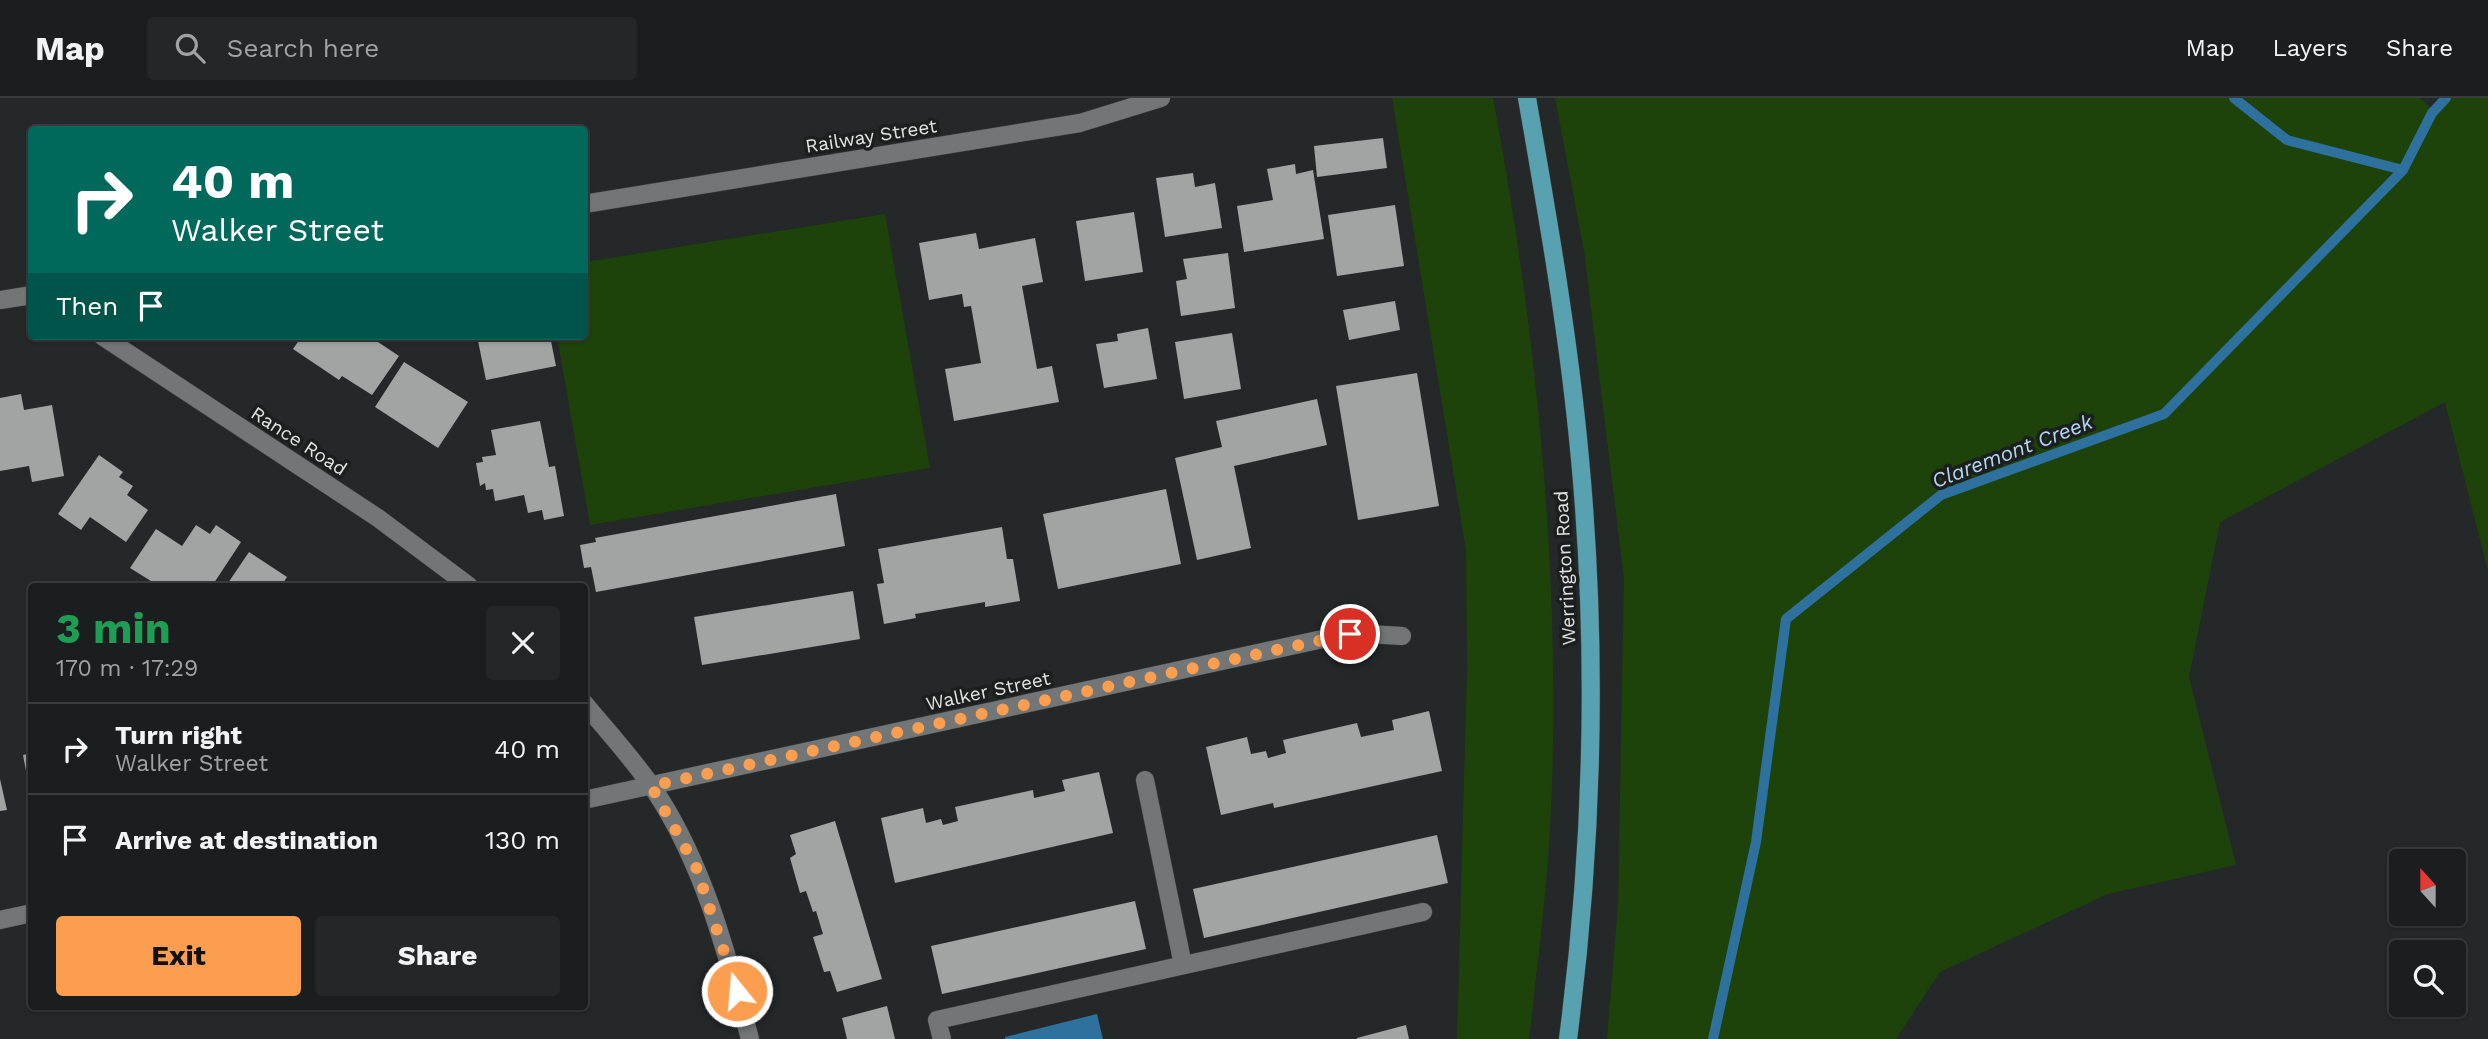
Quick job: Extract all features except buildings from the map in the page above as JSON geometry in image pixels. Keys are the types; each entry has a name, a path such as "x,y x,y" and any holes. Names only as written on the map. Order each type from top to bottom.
{"main road":[{"name":"Werrington Road","path":"1527,98 1552,241 1580,458 1591,633 1592,692 1586,862 1568,1039"}],"street":[{"name":"Railway Street","path":"588,203 1080,123 1161,98"},
{"path":"0,300 28,296"},
{"name":"Rance Road","path":"108,340 378,518 465,583"},
{"name":"Walker Street","path":"588,799 1350,634 1402,636"},
{"path":"588,708 651,786 696,867 750,1039"},
{"path":"1145,780 1183,965"},
{"path":"942,1039 937,1020 1423,912"},
{"path":"0,920 28,915"}],"green space":[{"path":"1392,98 1493,98 1509,187 1534,369 1543,462 1553,647 1550,829 1529,1039 1457,1039 1467,670 1466,550"},
{"path":"1555,98 2420,98 2437,113 2448,98 2488,98 2488,571 2445,402 2220,522 2189,677 2236,865 2108,894 1940,972 1896,1039 1607,1039 1618,905 1624,579 1584,251"},
{"path":"885,214 930,468 590,525 558,340 588,340 588,262"}],"water":[{"path":"1097,1014 1103,1039 1005,1039 1005,1037"}],"waterway":[{"path":"2234,98 2287,140 2403,170"},
{"name":"Claremont Creek","path":"1713,1039 1756,842 1786,619 1941,495 2164,414 2403,170 2432,113 2446,98"}],"route":[{"path":"737,991 696,867 651,786 1350,634"}]}
